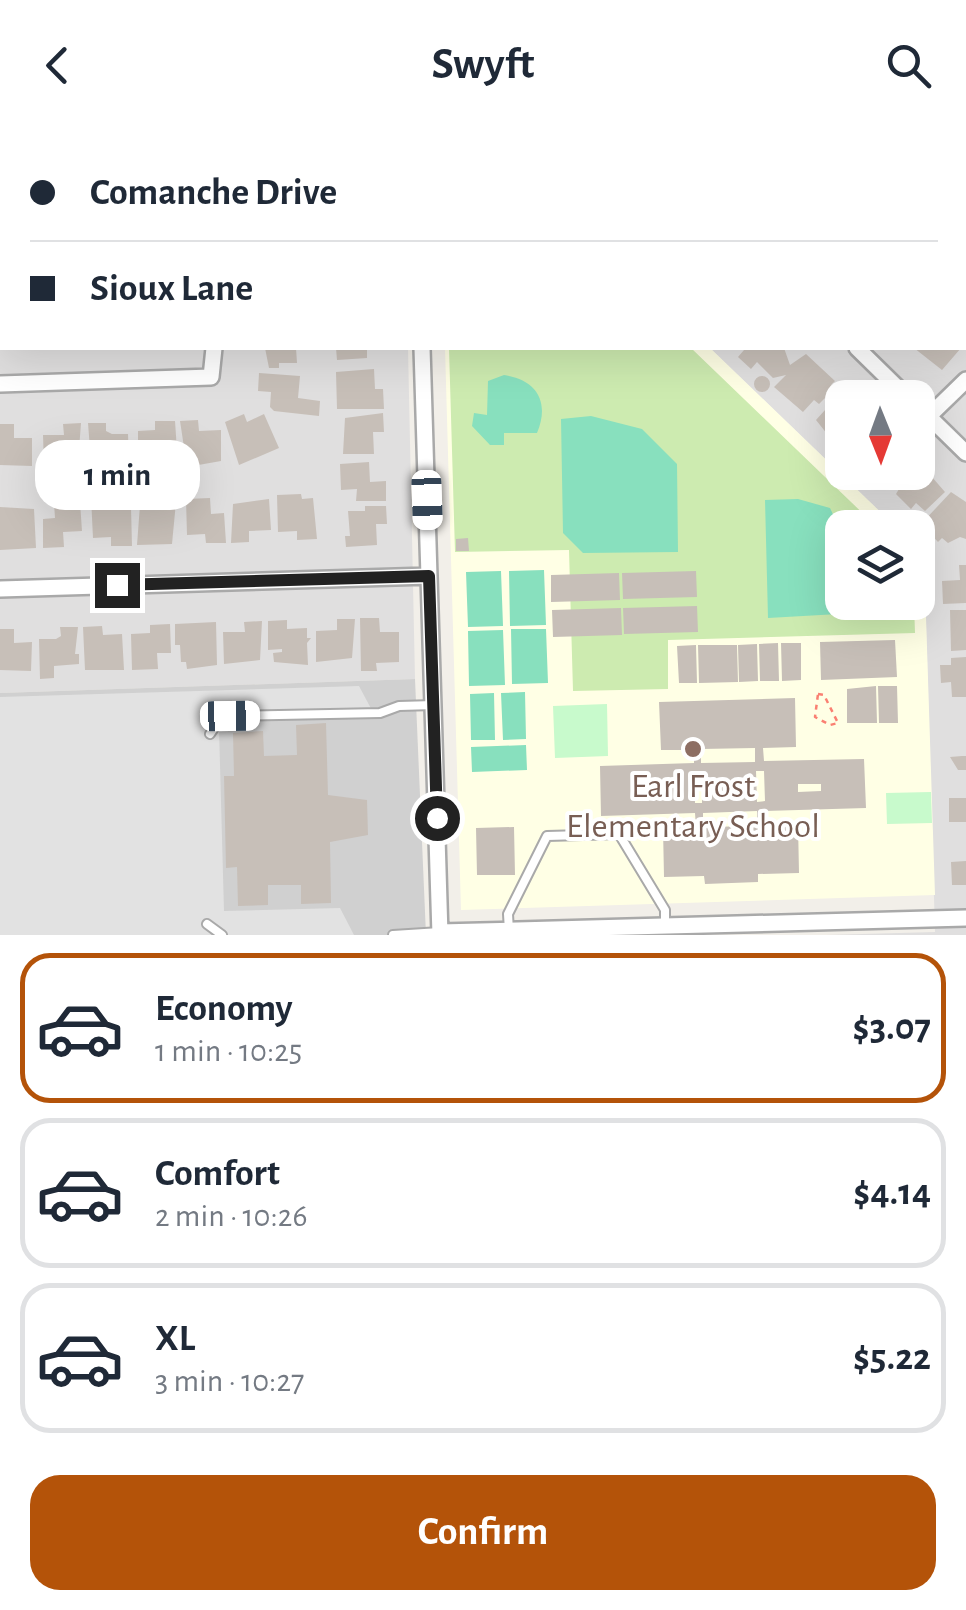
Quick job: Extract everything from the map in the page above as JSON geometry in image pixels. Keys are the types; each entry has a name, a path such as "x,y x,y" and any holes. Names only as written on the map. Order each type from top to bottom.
{"street":[{"path":"0,384 211,376 214,350"},
{"path":"422,350 440,934 645,931 666,926 966,918"},
{"path":"859,350 890,380"},
{"path":"935,403 966,380"},
{"path":"935,423 966,453"},
{"path":"0,589 429,576"}],"lane":[{"path":"210,734 220,719 230,716 380,714 399,706 434,705"},
{"path":"509,930 508,914 547,836 619,834 665,910 666,926"},
{"path":"207,924 222,935"},
{"path":"393,935 440,934"}],"path":[{"path":"818,694 824,695 827,707 837,716 838,723 830,725 815,717 818,694"}],"shaded area":[{"path":"0,350 408,350 415,679 0,693"},
{"name":"Earl Frost Elementary School","path":"445,350 712,350 825,459 825,490 858,490 878,510 825,510 825,620 926,620 935,895 461,910"},
{"path":"712,350 966,350 966,935 826,935 935,932 926,620 935,620 935,510 878,510 858,490 935,490 935,380 825,380 825,459"},
{"path":"415,679 426,935 0,935 0,693"},
{"path":"359,686 375,716 225,721 219,728 224,911 340,908 354,935 0,935 0,697"}],"green space":[{"path":"449,350 693,350 825,477 825,490 839,490 859,510 825,510 825,620 915,620 915,633 668,640 668,689 573,691 569,550 455,552"},
{"path":"504,375 525,382 538,394 541,422 537,433 504,433 504,445 490,445 472,426 474,413 487,415 488,381"},
{"path":"591,416 642,429 677,464 678,552 583,553 563,533 561,419"},
{"path":"798,499 830,508 825,510 825,615 768,618 765,500"},
{"path":"544,570 546,625 510,626 509,571"},
{"path":"501,571 503,626 468,627 466,572"},
{"path":"511,629 546,629 548,683 512,684"},
{"path":"503,630 505,685 469,686 468,631"},
{"path":"525,692 526,739 503,740 501,693"},
{"path":"494,693 495,740 471,740 470,694"},
{"path":"607,704 608,756 555,758 553,706"},
{"path":"526,745 527,770 472,772 471,747"},
{"path":"931,792 932,823 887,824 886,793"}],"building":[{"path":"265,350 296,350 297,363 279,363 279,368 269,368"},
{"path":"336,350 367,350 367,358 337,360"},
{"path":"744,350 785,350 790,365 806,354 834,380 825,380 825,398 819,404 814,400 803,412 774,387 786,375 773,378 757,362 751,369 738,357"},
{"path":"917,350 959,350 942,370"},
{"path":"374,369 375,389 383,389 384,409 337,409 336,372"},
{"path":"259,373 300,376 298,398 320,401 319,416 274,411 270,407 271,392 258,391"},
{"path":"762,376 770,384 762,392 754,384"},
{"path":"825,410 825,431 816,420"},
{"path":"383,413 384,432 373,432 374,454 343,454 345,418"},
{"path":"244,414 247,422 264,414 279,448 239,465 225,422"},
{"path":"198,420 199,431 221,430 221,461 187,467 180,421"},
{"path":"155,421 175,421 178,465 138,466 137,448 131,448 131,441 138,441 138,431 155,430"},
{"path":"81,423 78,463 44,466 43,435 64,435 63,424"},
{"path":"88,423 106,423 106,431 112,434 128,434 129,463 91,462"},
{"path":"0,424 14,424 14,438 32,438 32,466 0,465"},
{"path":"369,462 370,482 386,481 386,501 356,501 357,489 341,490 340,464"},
{"path":"935,481 945,492 926,510 916,503 911,509 896,494 898,490 935,490"},
{"path":"951,492 966,502 966,539 960,537 948,543 942,538 938,542 934,510"},
{"path":"301,494 302,499 313,498 317,539 297,540 297,531 278,532 277,495"},
{"path":"91,497 116,497 116,506 131,507 132,546 111,546 111,537 93,538"},
{"path":"210,498 211,514 224,513 226,543 206,543 205,534 187,535 186,499"},
{"path":"269,499 271,530 249,531 249,542 231,543 233,504"},
{"path":"80,502 82,531 63,532 64,547 43,548 43,519 55,518 54,503"},
{"path":"176,502 172,544 137,545 140,505"},
{"path":"365,506 386,506 387,524 376,524 377,545 346,547 345,536 350,536 348,511 365,511"},
{"path":"0,507 34,509 36,548 0,550"},
{"path":"468,538 469,551 456,551 456,539"},
{"path":"959,565 966,565 966,603 943,604 942,581 960,580"},
{"path":"696,571 697,597 623,599 622,573"},
{"path":"619,573 620,600 551,602 551,575"},
{"path":"697,606 698,632 624,634 623,608"},
{"path":"621,608 622,635 553,637 552,610"},
{"path":"950,610 966,610 966,650 951,651"},
{"path":"360,618 379,618 380,632 399,632 399,662 376,663 377,671 361,671"},
{"path":"337,619 355,619 352,658 316,662 316,631 337,630"},
{"path":"287,620 287,629 307,628 307,638 311,638 307,643 308,665 274,662 273,653 282,649 268,650 268,621"},
{"path":"262,621 260,660 224,664 223,632 245,632 244,622"},
{"path":"216,622 217,665 187,669 186,662 181,662 180,645 175,645 175,624"},
{"path":"170,624 171,653 157,653 158,669 132,670 131,634 150,633 150,625"},
{"path":"102,626 103,635 122,634 124,670 85,670 83,627"},
{"path":"60,627 78,627 75,654 79,654 79,664 54,666 54,678 40,679 39,639 56,639 61,636"},
{"path":"0,629 14,629 14,643 32,642 31,671 0,670"},
{"path":"895,640 897,677 821,680 820,642"},
{"path":"778,643 779,681 760,681 759,644"},
{"path":"781,643 801,643 801,680 782,681"},
{"path":"757,644 758,681 739,682 738,645"},
{"path":"696,645 697,683 679,683 677,646"},
{"path":"698,645 737,645 738,682 699,683"},
{"path":"966,657 966,697 952,697 951,682 941,683 940,665 951,665 951,658"},
{"path":"876,686 877,723 847,723 847,689"},
{"path":"878,686 897,686 898,723 879,723"},
{"path":"795,698 796,747 763,748 764,761 864,759 866,808 765,811 765,825 798,824 799,873 758,874 758,882 705,884 704,876 664,877 663,828 696,827 695,813 601,816 600,766 694,763 694,750 661,750 659,702","holes":["755,748 755,762 701,763 701,749","756,771 764,771 765,801 757,802","694,773 702,773 702,803 695,803","798,784 821,784 821,791 798,792","757,811 757,826 703,827 703,813"]},
{"path":"326,723 328,795 367,800 368,835 330,842 331,903 301,904 301,885 268,885 268,905 238,906 237,867 226,868 224,776 234,776 233,733 263,731 264,756 297,755 296,725"},
{"path":"966,756 966,770 958,770 950,757"},
{"path":"949,798 966,798 966,822 949,822"},
{"path":"514,827 515,875 477,875 476,828"},
{"path":"966,861 966,885 952,885 951,862"}],"place":[{"name":"Earl Frost Elementary School","path":"693,749"}],"route":[{"path":"117,585 429,576 437,818"}]}
